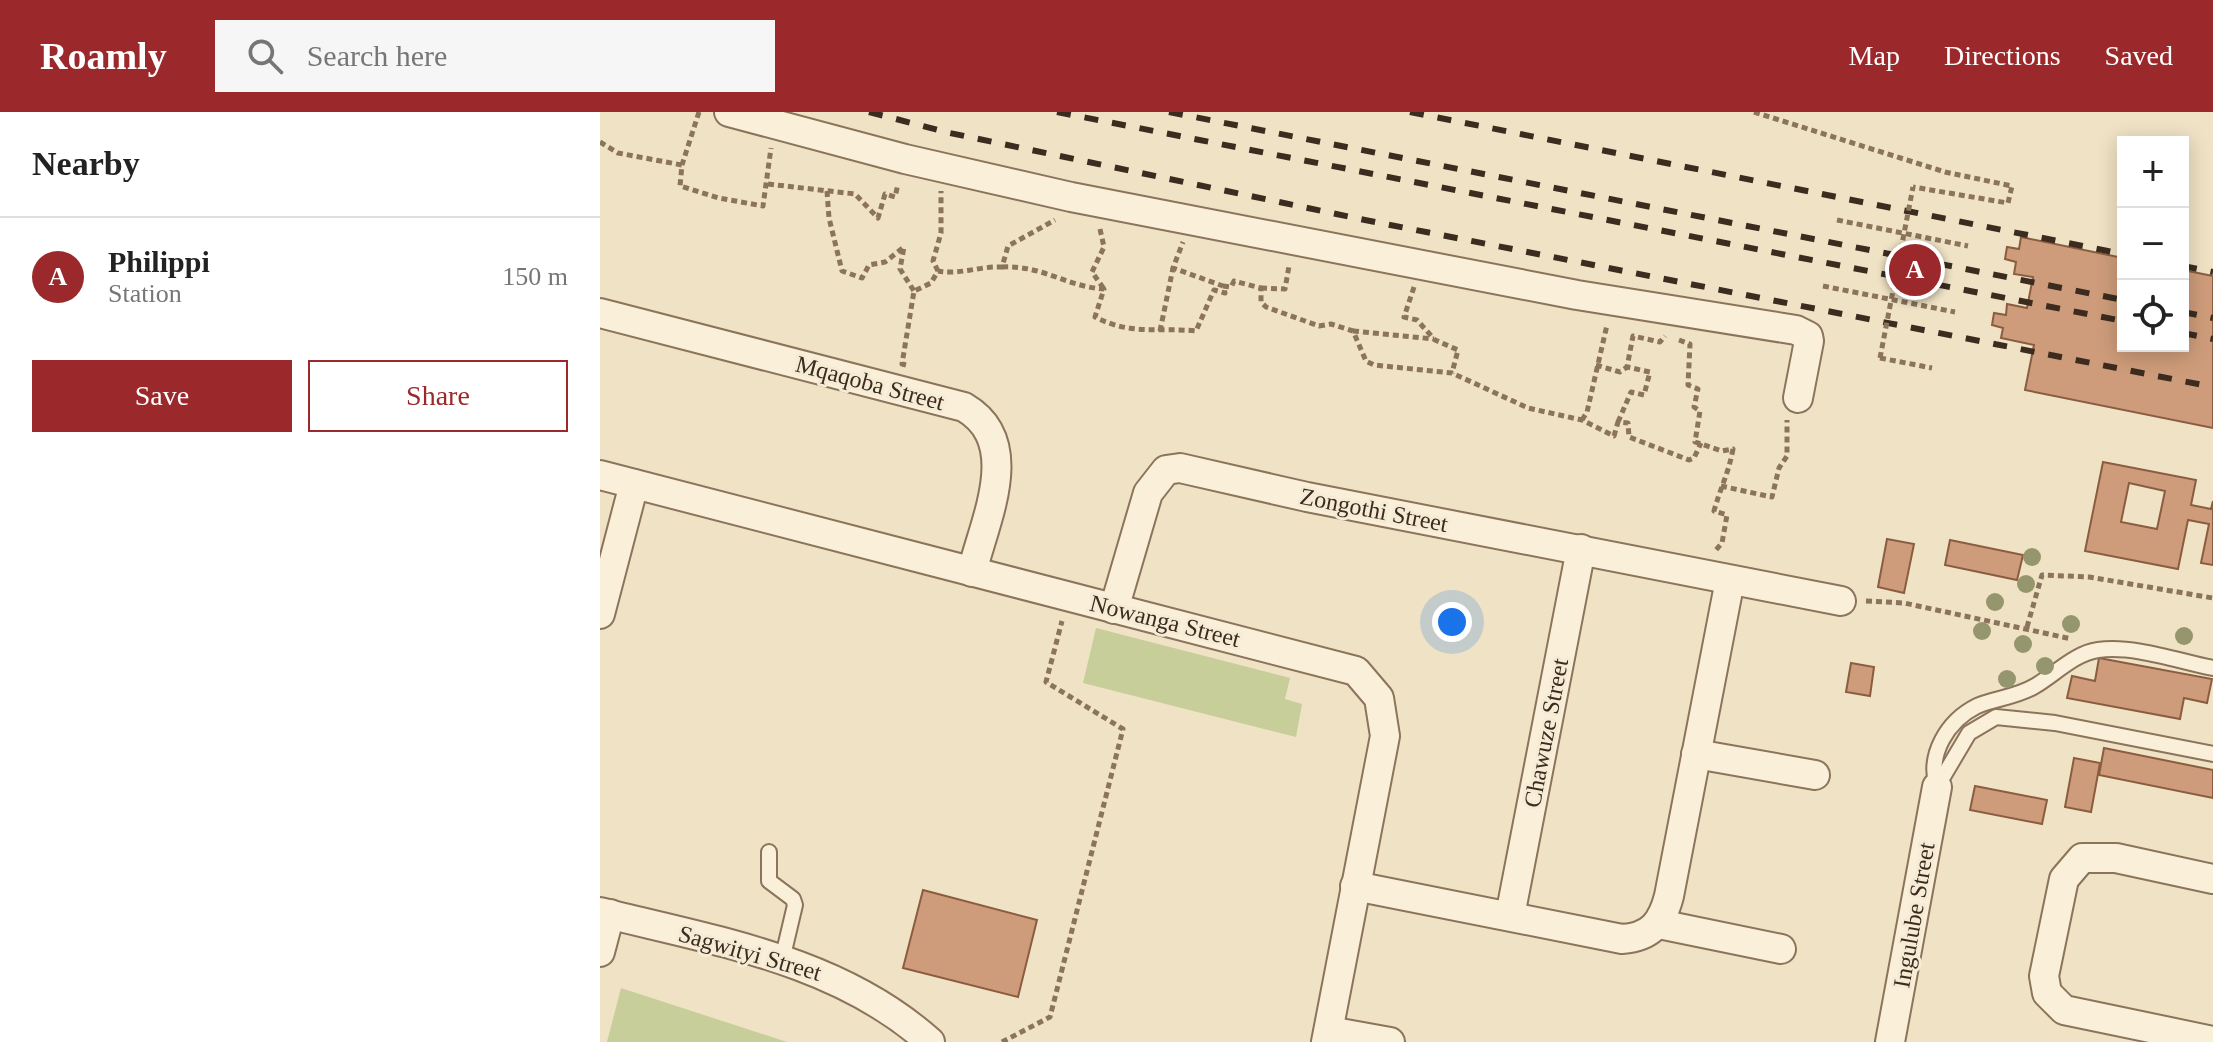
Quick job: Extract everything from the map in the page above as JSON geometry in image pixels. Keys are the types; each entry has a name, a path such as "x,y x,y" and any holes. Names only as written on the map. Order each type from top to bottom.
{"street":[{"path":"729,112 905,159 1083,199 1613,301 1669,323 1805,333 1809,347 1798,398"},
{"name":"Mqaqoba Street","path":"600,313 964,407 978,416 997,448 999,466 972,572"},
{"name":"Zongothi Street","path":"1114,609 1148,493 1166,470 1180,468 1307,497 1841,601"},
{"name":"Nowanga Street","path":"600,475 1356,671 1371,684 1379,698 1385,736 1328,1036"},
{"path":"600,614 634,484"},
{"name":"Chawuze Street","path":"1510,916 1581,549"},
{"path":"1355,886 1622,939 1638,938 1659,924 1669,896 1696,754 1718,577"},
{"path":"1696,754 1815,775"},
{"name":"Ingulube Street","path":"1890,1042 1937,787"},
{"path":"2213,879 2116,858 2082,858 2064,879 2044,984 2054,1002 2064,1010 2213,1041"},
{"path":"600,952 605,913"},
{"name":"Sagwityi Street","path":"605,913 805,966 868,995 930,1042"},
{"path":"1659,924 1781,949"},
{"path":"1328,1036 1390,1042"}],"lane":[{"path":"1937,787 1934,775 1937,751 1944,736 1959,719 1975,707 2032,688 2088,653 2100,650 2136,653 2213,668"},
{"path":"1937,787 1969,733 1996,717 2067,725 2213,754"},
{"path":"769,852 769,881 793,899 795,905 782,960"}],"path":[{"path":"699,112 682,165 680,186 719,198 763,206 768,184 772,123"},
{"path":"1754,112 1945,172 2012,186 2008,203 1913,187 1880,358 1932,368"},
{"path":"600,142 618,153 682,165"},
{"path":"768,184 855,194 878,218 885,194 895,197 905,159"},
{"path":"938,271 933,261 941,233 940,183 945,168"},
{"path":"827,191 829,218 842,271 862,278 869,265 885,262 904,247 900,269 914,291 902,364 915,371 915,394"},
{"path":"1002,267 1008,246 1037,233 1083,199 1104,247 1092,272 1104,289"},
{"path":"1160,331 1173,268 1182,252 1187,218"},
{"path":"1837,220 1968,246"},
{"path":"1173,268 1223,286 1231,287 1234,281 1261,288 1285,289 1294,239"},
{"path":"1418,263 1404,317 1417,320 1435,340"},
{"path":"938,271 958,274 981,266 1038,268 1076,284 1104,289"},
{"path":"914,291 931,283 938,271"},
{"path":"1104,289 1095,317 1127,328 1196,331 1214,290 1225,293 1223,286"},
{"path":"1823,286 1955,312"},
{"path":"1261,288 1261,302 1266,307 1319,326 1331,324 1353,331 1435,340 1458,350 1452,373"},
{"path":"1582,420 1587,412 1613,301"},
{"path":"1596,365 1620,372 1627,367 1633,336 1660,342 1669,323 1690,344 1688,385 1698,389 1694,407 1700,411 1695,442 1722,451 1733,449 1728,477 1721,486 1714,511 1727,515 1718,577"},
{"path":"1353,331 1366,361 1374,365 1452,373 1528,408 1582,420 1614,436 1631,392 1644,395 1650,372 1627,367"},
{"path":"1721,486 1772,497 1779,468 1787,456 1787,421 1798,398"},
{"path":"1618,422 1628,423 1629,437 1636,442 1689,460 1694,458 1701,443"},
{"path":"2027,627 2042,575 2089,577 2213,598"},
{"path":"1002,1042 1050,1017 1123,729 1046,682 1068,596"},
{"path":"1841,601 1904,603 2027,627 2076,640 2088,653"}],"green space":[{"path":"1096,628 1290,678 1285,699 1302,704 1296,737 1083,683"},
{"path":"621,988 787,1042 607,1042"}],"building":[{"path":"2021,237 2117,257 2117,352 2189,352 2189,271 2213,276 2213,428 2025,390 2034,345 2001,338 2003,328 1992,325 1994,313 2006,315 2007,304 2027,308 2033,277 2014,274 2016,262 2005,259 2007,247 2019,249"},
{"path":"2103,462 2196,480 2191,505 2211,509 2213,501 2213,565 2201,563 2209,524 2188,520 2178,569 2085,551","holes":["2129,483 2165,491 2157,529 2121,522"]},
{"path":"1887,539 1914,544 1904,593 1878,587"},
{"path":"1950,540 2023,555 2017,580 1945,565"},
{"path":"2099,658 2212,679 2207,703 2184,698 2180,719 2067,698 2072,676 2095,681"},
{"path":"1851,663 1874,667 1870,696 1846,692"},
{"path":"2104,748 2213,770 2213,798 2099,775"},
{"path":"2074,758 2100,763 2091,812 2065,807"},
{"path":"1975,786 2047,800 2042,824 1970,810"},
{"path":"923,890 1037,920 1018,997 903,968"}],"railway":[{"path":"869,112 950,133 1365,220 2213,387"},
{"path":"1057,112 2117,320"},
{"path":"1169,112 2117,299"},
{"path":"1410,112 2117,253"},
{"path":"2189,267 2213,272"},
{"path":"2189,313 2213,318"},
{"path":"2189,334 2213,339"}],"place":[{"name":"Philippi","path":"1915,270"}]}
